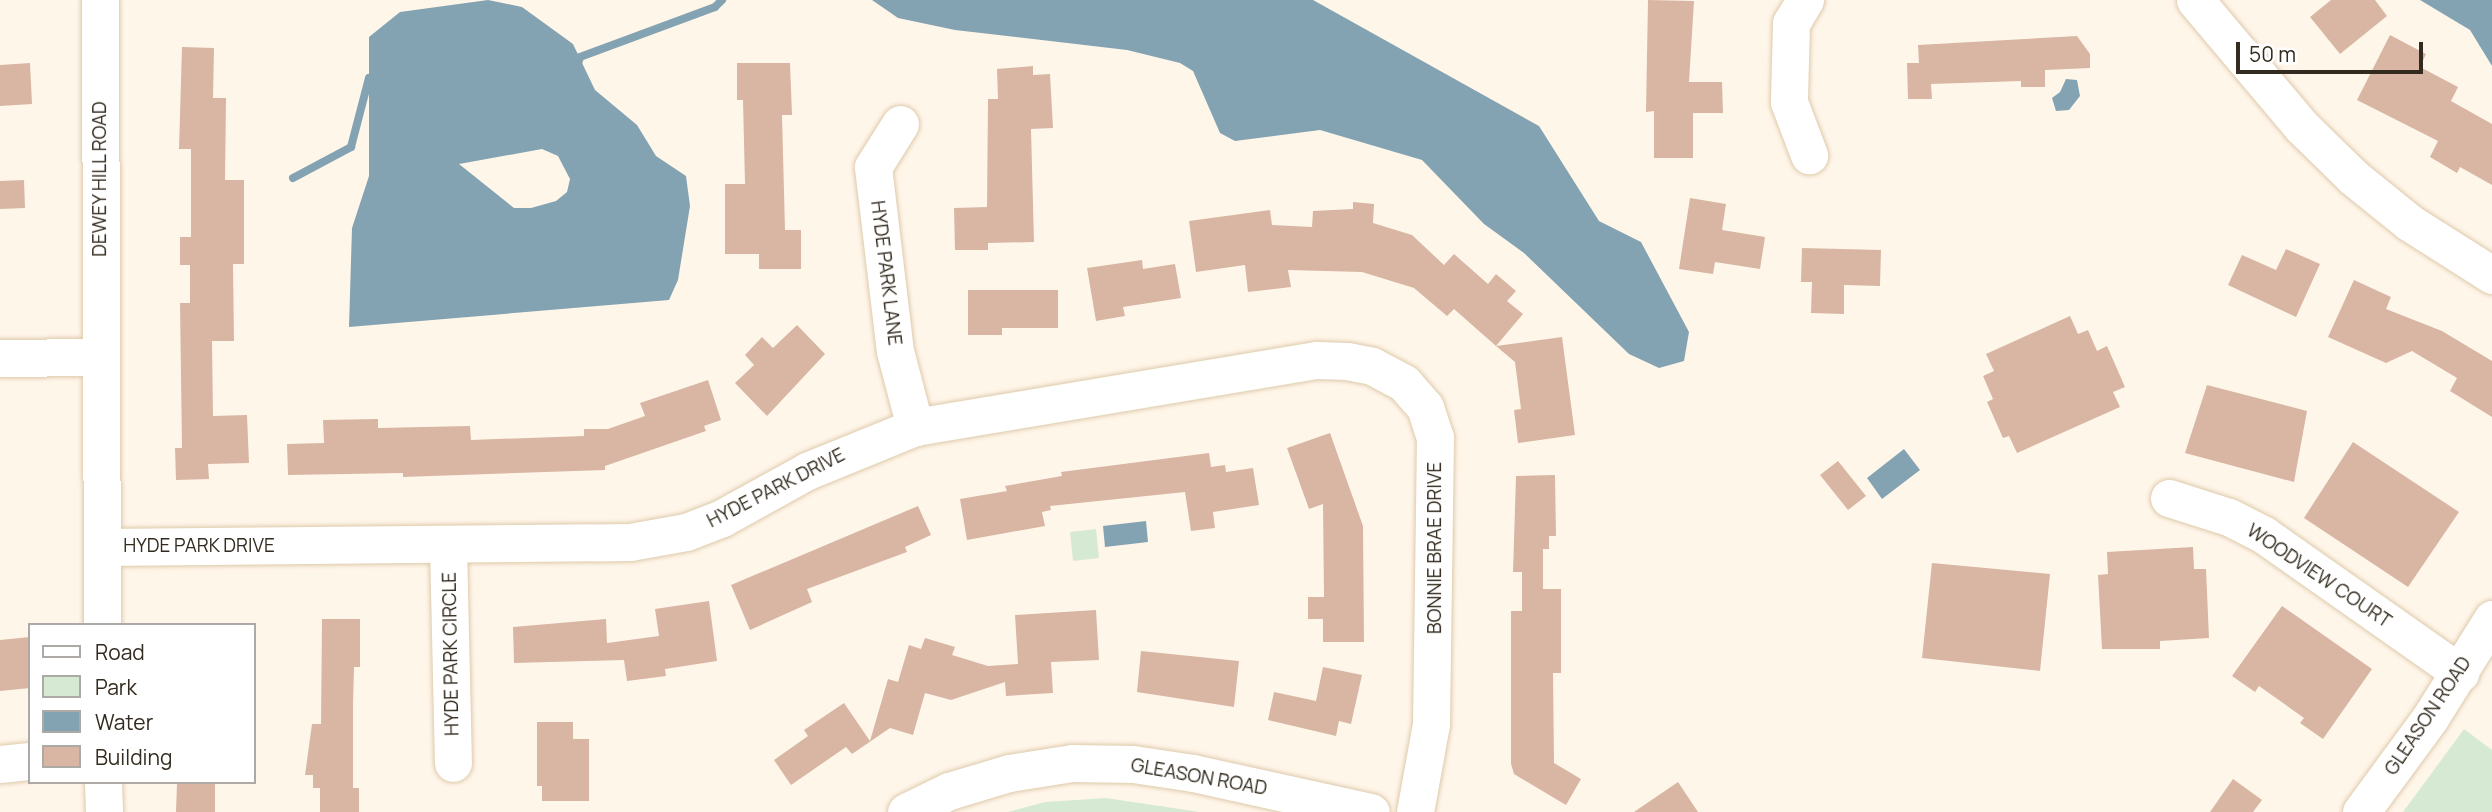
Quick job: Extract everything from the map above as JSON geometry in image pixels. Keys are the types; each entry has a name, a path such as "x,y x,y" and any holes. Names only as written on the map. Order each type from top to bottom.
{"street":[{"name":"DEWEY HILL ROAD","path":"100,0 102,623"},
{"path":"1805,0 1791,23 1789,102 1810,155"},
{"path":"2196,0 2301,126 2353,177 2410,223 2492,275"},
{"name":"HYDE PARK LANE","path":"900,124 873,167 895,351 915,426"},
{"path":"0,358 101,358"},
{"name":"HYDE PARK DRIVE","path":"102,547 629,542 686,532 820,465 915,426 1317,360"},
{"name":"BONNIE BRAE DRIVE","path":"1317,360 1372,366 1404,383 1425,407 1435,437 1431,724 1415,812"},
{"name":"WOODVIEW COURT","path":"2169,498 2229,517 2264,535 2460,673"},
{"name":"HYDE PARK CIRCLE","path":"448,545 453,763"},
{"name":"GLEASON ROAD","path":"2361,812 2460,673 2492,619"},
{"path":"0,764 28,761"},
{"name":"GLEASON ROAD","path":"906,812 949,791 1009,773 1072,763 1157,767 1371,812"},
{"path":"103,784 104,812"}],"green space":[{"path":"1096,529 1099,558 1073,561 1070,532"},
{"path":"2464,729 2492,750 2492,812 2403,812"},
{"path":"1106,798 1200,812 1008,812 1045,802"}],"water":[{"path":"488,0 522,7 573,44 595,90 637,125 656,156 686,176 690,206 678,280 669,300 349,327 352,228 369,176 369,37 400,12","holes":["542,149 558,156 570,179 567,192 556,201 531,208 514,208 459,164"]},
{"path":"872,0 1313,0 1539,126 1599,221 1641,242 1689,332 1684,361 1659,368 1629,354 1524,253 1484,224 1422,160 1320,130 1235,141 1220,133 1193,71 1180,63 1127,50 955,30 898,18"},
{"path":"2420,0 2492,0 2492,66 2470,30"},
{"path":"2066,79 2077,80 2080,96 2069,110 2056,111 2052,98 2060,92"},
{"path":"1904,449 1920,470 1882,499 1867,478"},
{"path":"1146,521 1148,542 1105,547 1103,526"}],"building":[{"path":"1648,0 1694,1 1689,82 1722,82 1723,113 1693,113 1693,158 1654,158 1654,111 1646,112"},
{"path":"2331,0 2375,0 2387,16 2340,54 2310,17"},
{"path":"2390,35 2426,54 2420,67 2458,87 2451,101 2492,124 2492,185 2460,167 2457,173 2430,157 2438,141 2357,100"},
{"path":"2077,36 2090,54 2090,68 2045,70 2045,87 2021,87 2021,81 1931,84 1932,99 1908,99 1907,63 1919,63 1918,45"},
{"path":"182,47 214,48 213,98 226,98 225,180 244,180 244,264 233,264 234,341 212,341 213,416 247,415 249,463 208,464 209,479 176,480 175,448 182,448 180,303 190,303 190,265 180,265 180,237 191,237 191,149 179,149"},
{"path":"30,63 32,104 0,106 0,65"},
{"path":"737,63 790,63 792,115 782,115 785,230 801,230 801,269 759,269 759,254 725,254 725,184 745,184 743,100 737,100"},
{"path":"1033,66 1033,75 1050,74 1053,128 1031,129 1034,242 988,243 988,250 955,250 954,208 987,207 988,99 998,99 997,69"},
{"path":"24,180 25,208 0,209 0,181"},
{"path":"1690,198 1726,204 1722,230 1765,237 1760,269 1715,262 1713,274 1679,269"},
{"path":"1353,202 1374,204 1373,223 1412,235 1444,265 1454,254 1488,284 1496,274 1516,291 1507,301 1523,314 1496,346 1454,309 1447,316 1414,288 1362,272 1288,270 1291,287 1248,292 1245,265 1196,272 1189,221 1270,210 1272,225 1312,227 1313,211 1353,209"},
{"path":"1802,248 1881,250 1880,286 1844,285 1844,314 1811,313 1812,282 1801,282"},
{"path":"2286,249 2320,264 2296,317 2228,285 2242,255 2276,270"},
{"path":"1142,260 1143,269 1175,264 1181,298 1123,307 1125,316 1096,321 1087,268"},
{"path":"2354,280 2391,297 2386,309 2442,331 2492,361 2492,417 2450,391 2457,378 2412,351 2386,363 2328,337"},
{"path":"968,290 1058,290 1058,328 1002,328 1002,335 968,335"},
{"path":"2070,316 2078,334 2088,330 2097,351 2107,346 2125,387 2113,392 2120,407 2017,453 2009,436 2003,438 1987,402 1993,399 1983,376 1994,371 1986,354"},
{"path":"797,325 825,354 767,416 735,383 754,365 745,355 762,337 773,348"},
{"path":"1562,337 1575,435 1518,443 1514,410 1521,409 1515,362 1496,346"},
{"path":"708,380 721,420 704,426 706,431 605,466 605,470 403,477 403,473 288,475 287,444 324,443 323,420 378,419 378,428 470,426 471,440 584,436 584,429 608,429 645,416 640,403"},
{"path":"2207,385 2307,411 2294,482 2185,453"},
{"path":"1330,433 1363,526 1364,642 1323,642 1323,619 1308,619 1308,597 1324,597 1323,504 1309,509 1287,448"},
{"path":"2353,442 2459,512 2408,587 2304,518"},
{"path":"1209,453 1211,467 1225,465 1226,472 1253,468 1259,505 1213,512 1215,528 1191,531 1185,492 1050,506 1051,510 1042,512 1045,526 967,540 960,499 1007,491 1005,486 1062,476 1061,472"},
{"path":"1838,461 1866,496 1848,510 1820,475"},
{"path":"1555,475 1556,536 1549,536 1549,549 1543,549 1543,589 1561,589 1561,673 1553,673 1554,763 1581,779 1566,805 1514,774 1511,764 1511,611 1522,611 1522,572 1513,572 1516,476"},
{"path":"918,506 931,535 905,547 907,552 807,589 812,602 750,630 731,585"},
{"path":"2193,547 2194,569 2206,569 2209,638 2160,641 2160,649 2102,649 2098,575 2108,574 2107,552"},
{"path":"1932,563 2050,574 2040,671 1922,658"},
{"path":"709,601 717,661 665,669 666,676 627,681 624,660 514,663 513,627 606,619 607,643 659,636 655,609"},
{"path":"2282,606 2372,669 2323,739 2300,723 2304,718 2259,686 2255,692 2232,676"},
{"path":"1096,610 1099,660 1051,662 1053,693 1006,696 1005,682 951,700 925,693 913,735 890,728 852,754 846,747 791,785 774,760 808,736 804,730 844,703 870,741 888,679 898,682 909,645 921,649 925,638 955,647 952,655 988,666 1018,664 1015,615"},
{"path":"322,619 360,619 360,667 354,667 353,703 353,788 359,788 359,812 320,812 320,788 313,788 313,775 305,775 312,724 321,724"},
{"path":"28,637 28,688 0,691 0,640"},
{"path":"1141,651 1239,661 1234,707 1137,692"},
{"path":"1323,667 1362,675 1351,724 1339,721 1336,736 1268,720 1274,692 1316,701"},
{"path":"537,722 573,722 573,739 589,739 589,801 542,801 542,786 537,786"},
{"path":"2233,779 2262,800 2253,812 2210,812"},
{"path":"1678,782 1698,812 1634,812"},
{"path":"177,784 215,784 215,812 176,812"}],"waterway":[{"path":"577,67 580,57 715,7 722,0"},
{"path":"293,178 351,147 369,78 377,81"}]}
